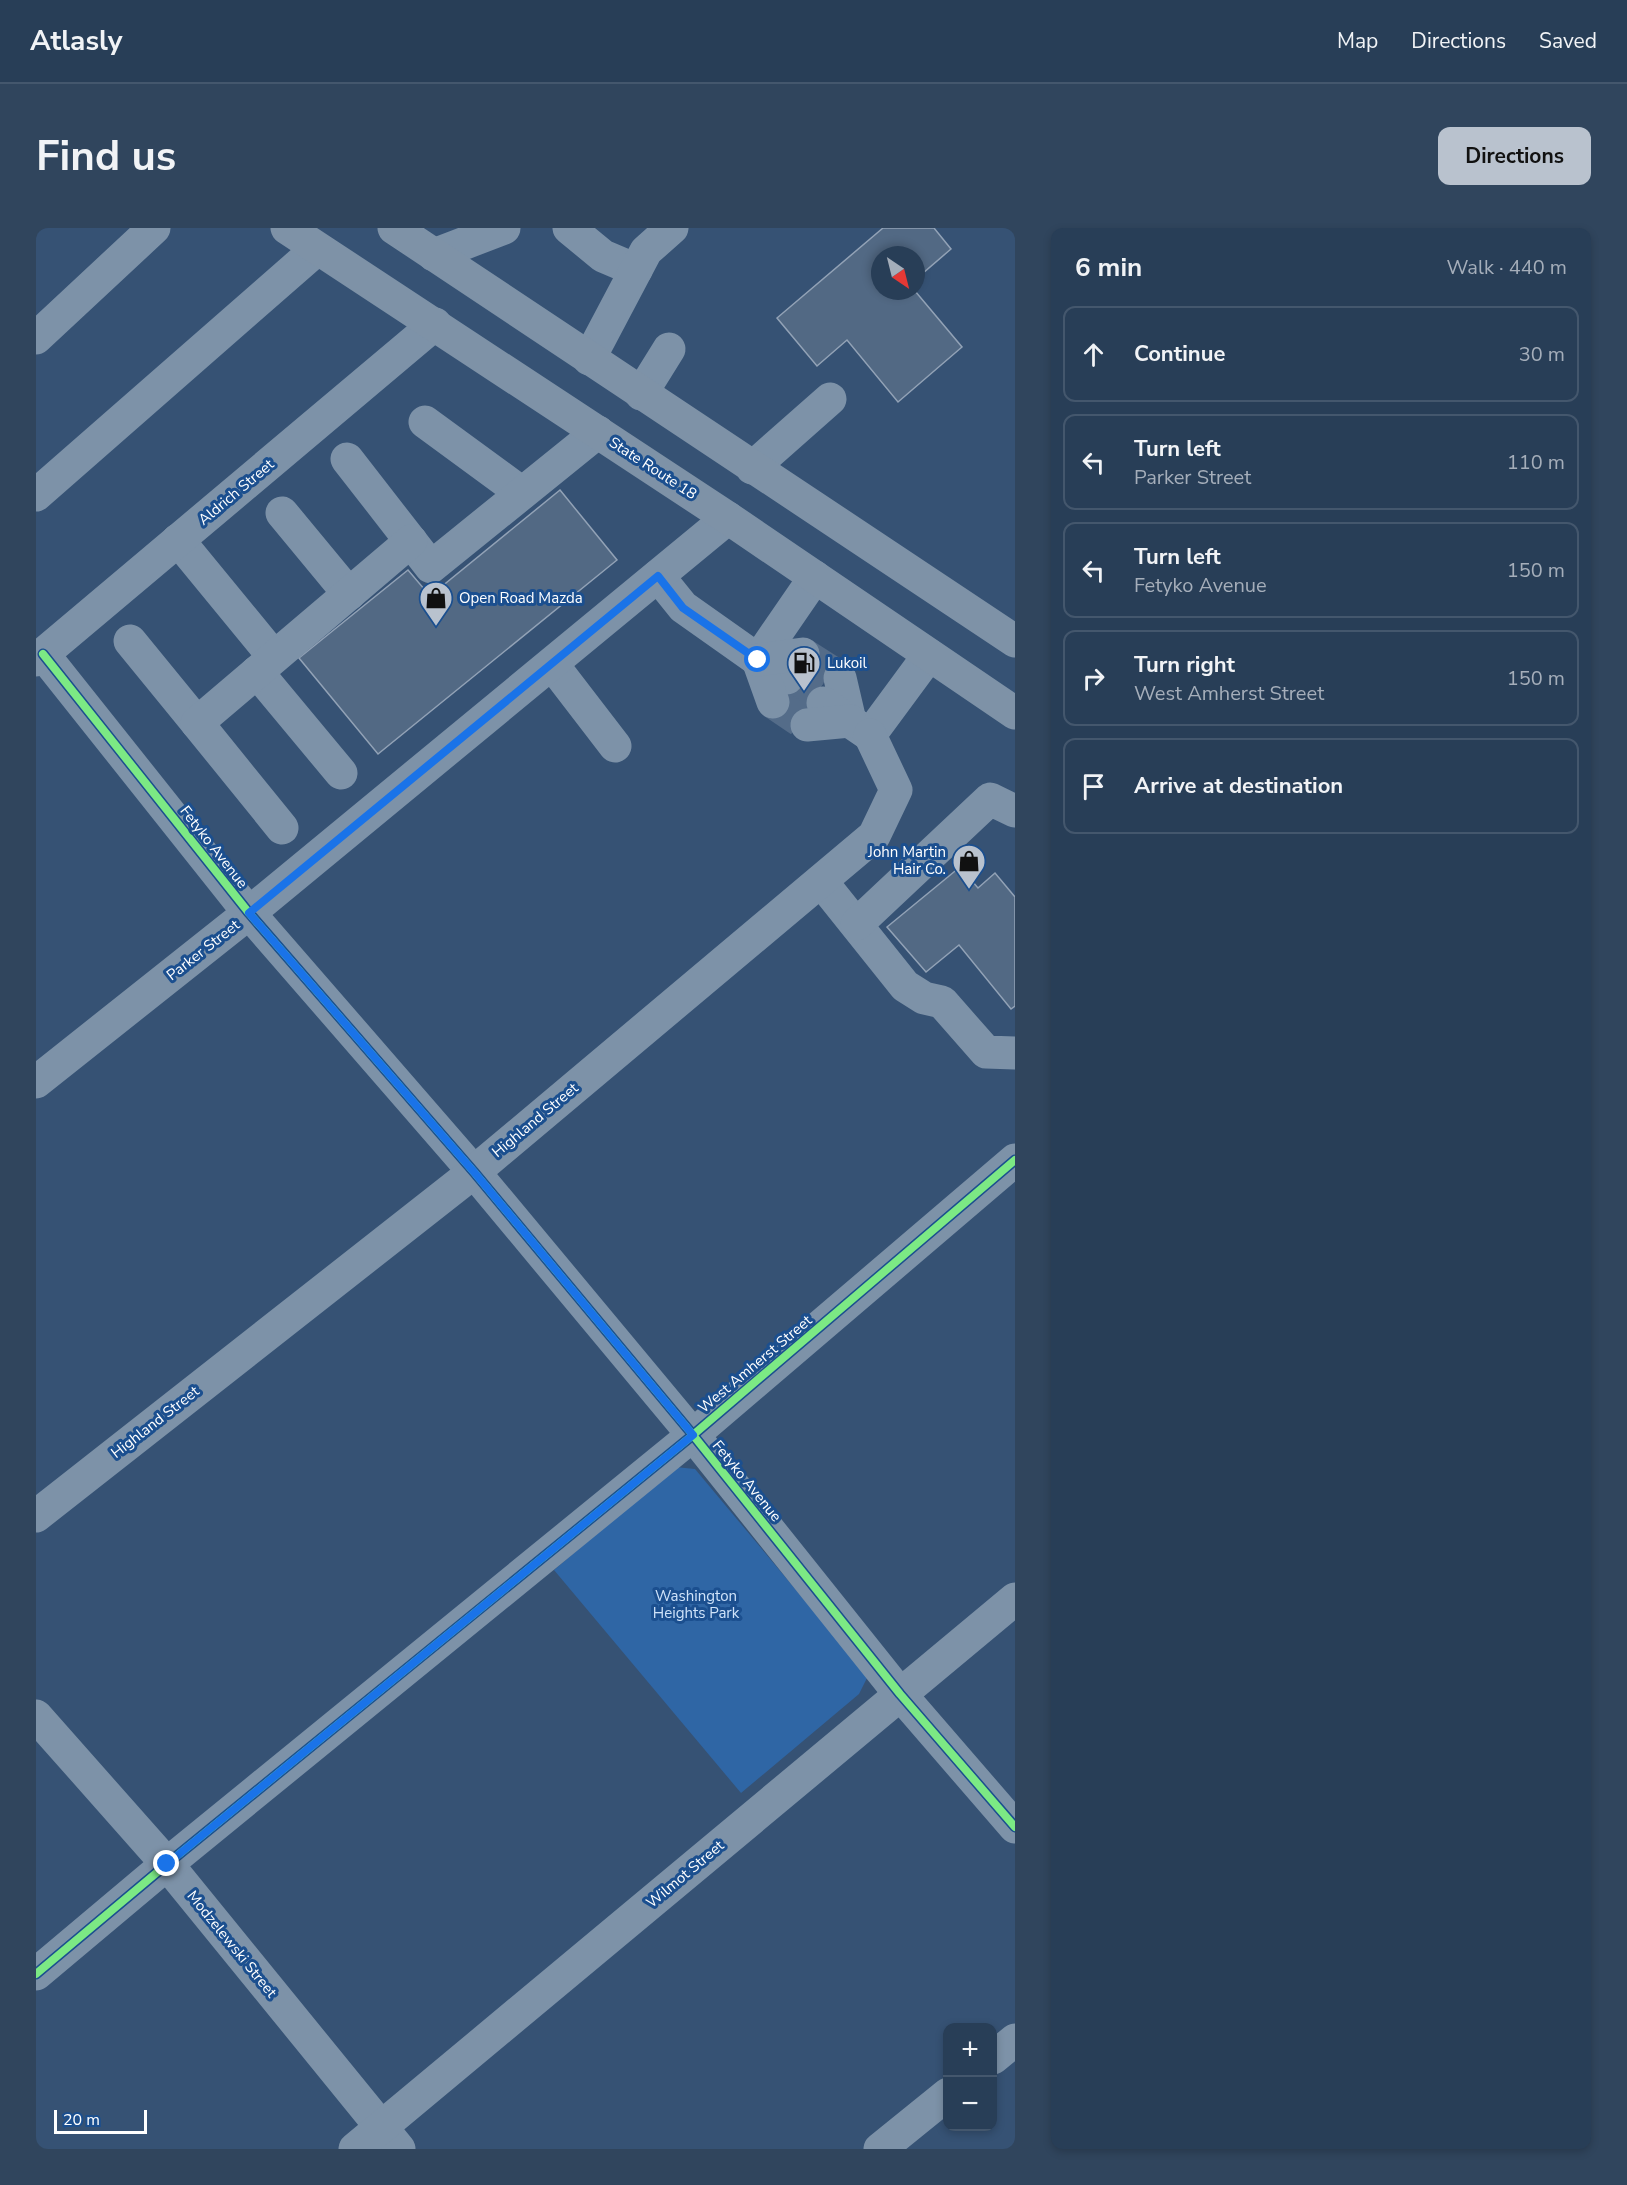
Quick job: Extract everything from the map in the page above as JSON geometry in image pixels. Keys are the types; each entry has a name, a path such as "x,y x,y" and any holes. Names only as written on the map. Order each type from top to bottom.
{"highway":[{"name":"State Route 18","path":"287,228 728,518 1015,712"},
{"path":"394,228 1015,641"}],"street":[{"path":"36,338 154,228"},
{"path":"434,255 504,228"},
{"path":"569,228 603,256 646,250"},
{"path":"589,359 646,250 672,228"},
{"path":"36,495 317,249"},
{"name":"Aldrich Street","path":"40,657 435,324"},
{"path":"641,394 669,349"},
{"path":"752,468 830,399"},
{"path":"425,423 522,493"},
{"path":"347,459 431,567 598,432"},
{"path":"282,513 349,594"},
{"name":"Parker Street","path":"36,1082 249,913 728,518"},
{"path":"178,540 341,773"},
{"path":"198,723 411,541"},
{"path":"658,576 683,608 788,678 758,660"},
{"path":"758,660 815,577"},
{"path":"130,641 282,828"},
{"path":"860,728 929,655"},
{"name":"Fetyko Avenue","path":"40,657 249,913 474,1172 693,1435 900,1695 1015,1827"},
{"path":"552,664 615,746"},
{"path":"860,728 823,702 860,728"},
{"name":"Highland Street","path":"36,1516 474,1172 874,836 896,790 860,728"},
{"path":"857,924 990,800 1015,811"},
{"path":"821,881 905,986 924,998 942,1002 986,1052 1015,1053"},
{"name":"West Amherst Street","path":"36,1974 167,1864 693,1435 1015,1160"},
{"name":"Wilmot Street","path":"355,2149 390,2138 900,1695 1015,1599"},
{"name":"Modzelewski Street","path":"36,1716 167,1864 390,2138"},
{"path":"997,2055 1015,2040"},
{"path":"880,2149 943,2098"}],"green space":[{"name":"Washington Heights Park","path":"675,1467 695,1469 868,1676 859,1694 741,1793 554,1570"}],"building":[{"path":"883,228 934,228 951,249 925,271 925,246 871,246 871,300 923,300 962,347 898,402 847,340 817,366 777,318"},
{"name":"Open Road Mazda","path":"560,490 617,560 378,754 299,658 408,570 430,596"},
{"path":"960,867 978,888 995,873 1015,897 1015,1006 1011,1009 959,945 926,972 887,927"}],"tunnel":[{"path":"803,654 840,678"},
{"path":"787,678 823,703"},
{"path":"773,702 807,725"}],"cycle path":[{"path":"43,654 249,913 474,1172 693,1435 900,1694 1015,1827"},
{"path":"36,1974 167,1864 693,1435 1015,1160"}],"place":[{"name":"Open Road Mazda","path":"436,627"},
{"name":"Lukoil","path":"804,692"},
{"name":"John Martin Hair Co.","path":"969,890"}],"route":[{"path":"167,1864 693,1435 474,1172 249,913 658,576 683,608 758,660"}]}
